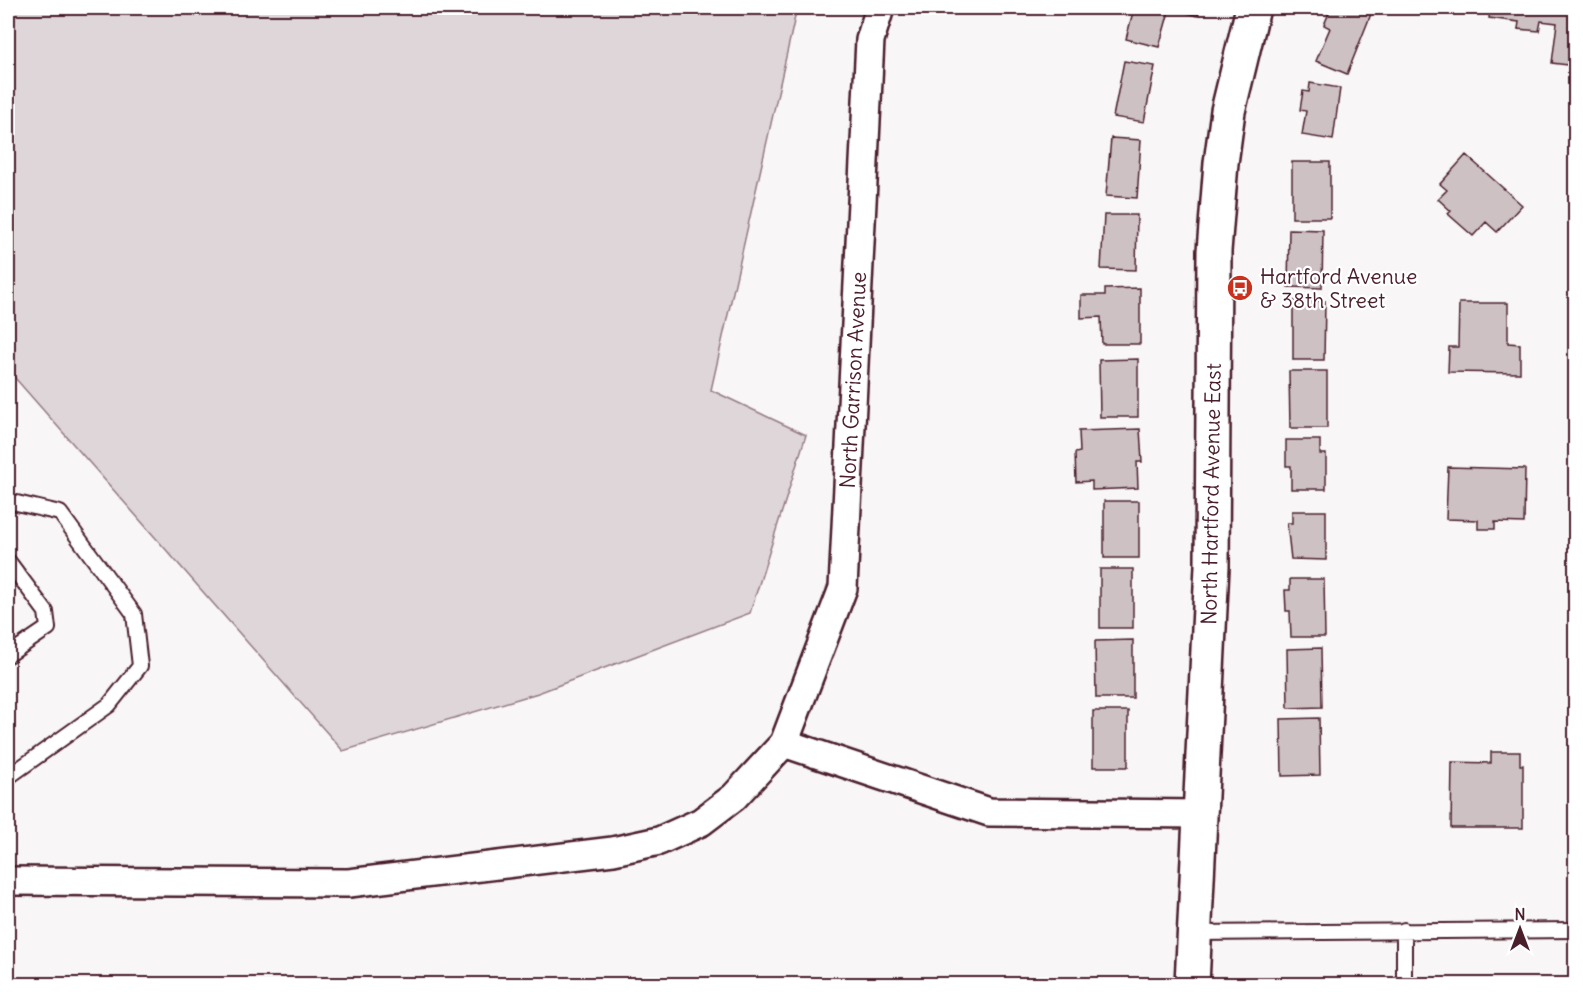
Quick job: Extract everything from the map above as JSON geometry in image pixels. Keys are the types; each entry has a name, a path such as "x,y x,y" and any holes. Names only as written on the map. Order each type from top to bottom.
{"street":[{"name":"North Garrison Avenue","path":"784,743 843,588 870,40 880,8"},
{"name":"North Hartford Avenue East","path":"1192,984 1212,566 1214,251 1228,111 1253,8"},
{"path":"8,881 349,883 613,851 659,841 701,822 734,797 784,743 989,812 1201,814"}],"lane":[{"path":"8,501 60,513 134,614 140,666 109,705 8,777"},
{"path":"8,561 46,612 48,628 8,656"},
{"path":"1404,930 1404,984"},
{"path":"1195,933 1575,930"}],"shaded area":[{"path":"8,8 797,8 711,390 806,435 750,613 538,693 343,751 8,370"}],"building":[{"path":"1134,8 1170,8 1159,47 1126,39"},
{"path":"1170,8 1200,8 1198,16"},
{"path":"1331,8 1373,9 1347,74 1316,61 1330,28 1324,25"},
{"path":"1490,8 1576,8 1576,66 1552,63 1557,23 1541,21 1539,31 1518,29 1519,22 1489,18"},
{"path":"1124,61 1155,66 1144,122 1113,117"},
{"path":"1310,83 1340,88 1333,140 1302,135 1306,111 1300,110 1303,91 1309,92"},
{"path":"1111,138 1141,140 1137,198 1106,196"},
{"path":"1466,155 1522,205 1497,232 1486,222 1473,236 1448,214 1451,211 1438,199 1447,190 1440,184"},
{"path":"1292,162 1330,162 1330,218 1292,218"},
{"path":"1104,215 1137,215 1136,270 1101,269"},
{"path":"1289,229 1323,230 1322,288 1288,287"},
{"path":"1140,288 1140,344 1102,344 1101,317 1081,318 1081,295 1105,295 1105,289"},
{"path":"1293,301 1325,301 1324,360 1293,360"},
{"path":"1459,303 1508,303 1508,343 1520,344 1520,373 1448,372 1449,347 1458,347"},
{"path":"1138,359 1138,417 1100,417 1099,360"},
{"path":"1289,371 1327,371 1327,428 1290,428"},
{"path":"1140,429 1142,462 1137,462 1138,488 1092,490 1092,481 1076,482 1075,453 1080,452 1079,431"},
{"path":"1286,440 1320,440 1320,454 1326,454 1326,489 1291,489 1291,466 1286,466"},
{"path":"1448,467 1525,469 1524,523 1495,522 1495,529 1478,529 1478,520 1446,519"},
{"path":"1104,501 1139,501 1139,558 1104,558"},
{"path":"1292,511 1326,511 1326,560 1291,559 1287,523 1292,523"},
{"path":"1100,569 1133,569 1133,628 1100,628"},
{"path":"1290,579 1324,579 1325,637 1291,637 1290,611 1286,611 1285,590 1290,590"},
{"path":"1133,640 1133,698 1096,698 1095,641"},
{"path":"1321,648 1322,707 1288,708 1287,649"},
{"path":"1093,711 1128,711 1128,767 1093,767"},
{"path":"1319,718 1320,775 1282,776 1281,719"},
{"path":"1491,752 1520,752 1520,765 1523,765 1523,828 1451,828 1452,762 1491,763"}],"place":[{"name":"Hartford Avenue & 38th Street","path":"1240,288"}]}
